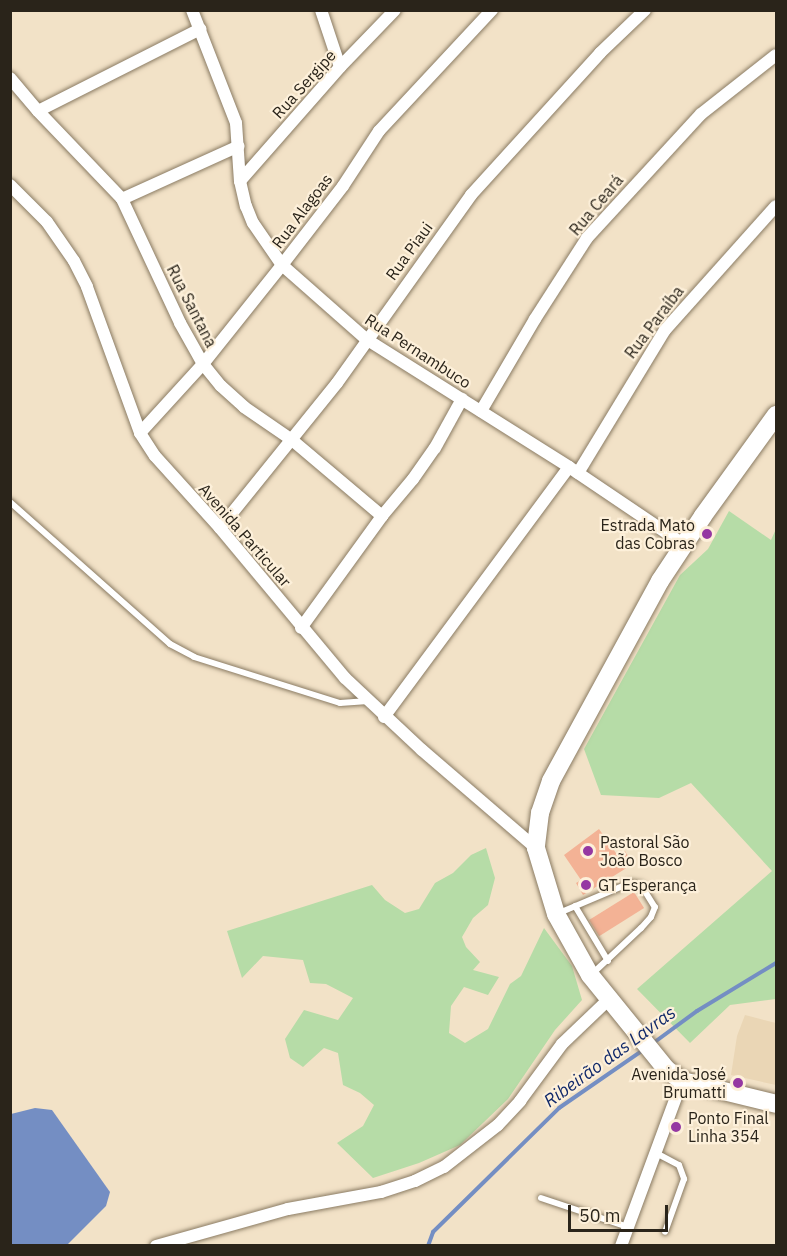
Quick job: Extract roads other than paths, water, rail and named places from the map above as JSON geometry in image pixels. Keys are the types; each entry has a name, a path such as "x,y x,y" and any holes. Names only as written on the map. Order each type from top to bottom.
{"main road":[{"path":"777,415 683,544 660,581 551,781 540,813 536,848 556,914 590,975 666,1069 682,1081 777,1104"}],"street":[{"name":"Rua Pernambuco","path":"192,10 236,123 240,181 253,223 282,265 366,339 573,470 683,544"},
{"path":"321,10 340,68"},
{"name":"Rua Sergipe","path":"240,181 395,10"},
{"name":"Rua Alagoas","path":"140,433 203,364 282,265 343,186 379,131 492,10"},
{"name":"Rua Piaui","path":"220,528 337,383 366,339 471,195 600,52 645,10"},
{"path":"38,111 200,29"},
{"name":"Rua Ceará","path":"481,411 535,319 587,238 701,114 777,55"},
{"name":"Rua Santana","path":"10,78 38,111 122,199 180,323 203,364 221,386 244,407 292,440 382,516"},
{"path":"122,199 238,146"},
{"name":"Avenida Particular","path":"10,185 47,222 74,261 90,295 140,433 163,465 220,528 301,628 384,717 536,848"},
{"name":"Rua Paraíba","path":"384,717 573,470 665,330 777,206"},
{"path":"301,628 382,516 435,448 462,399"},
{"path":"156,1245 288,1209 381,1192 415,1181 444,1167 498,1125 562,1044 608,1000"},
{"path":"621,1245 682,1081"}],"lane":[{"path":"10,502 170,644 194,657 340,703 369,701"},
{"path":"556,914 630,883 641,885 655,907 651,917 608,962 590,975"},
{"path":"575,906 608,962"},
{"path":"656,1153 679,1165 684,1179 665,1232"},
{"path":"541,1198 628,1227"}],"water":[{"path":"35,1108 52,1110 110,1192 106,1206 67,1245 11,1245 11,1114"}],"waterway":[{"name":"Ribeirão das Lavras","path":"652,1044 697,1011 776,963"},
{"name":"Ribeirão das Lavras","path":"428,1246 433,1232 559,1108 643,1050"}],"place":[{"name":"Estrada Mato das Cobras","path":"707,534"},
{"name":"Pastoral São João Bosco","path":"588,851"},
{"name":"GT Esperança","path":"586,885"},
{"name":"Avenida José Brumatti","path":"738,1083"},
{"name":"Ponto Final Linha 354","path":"676,1127"}]}
